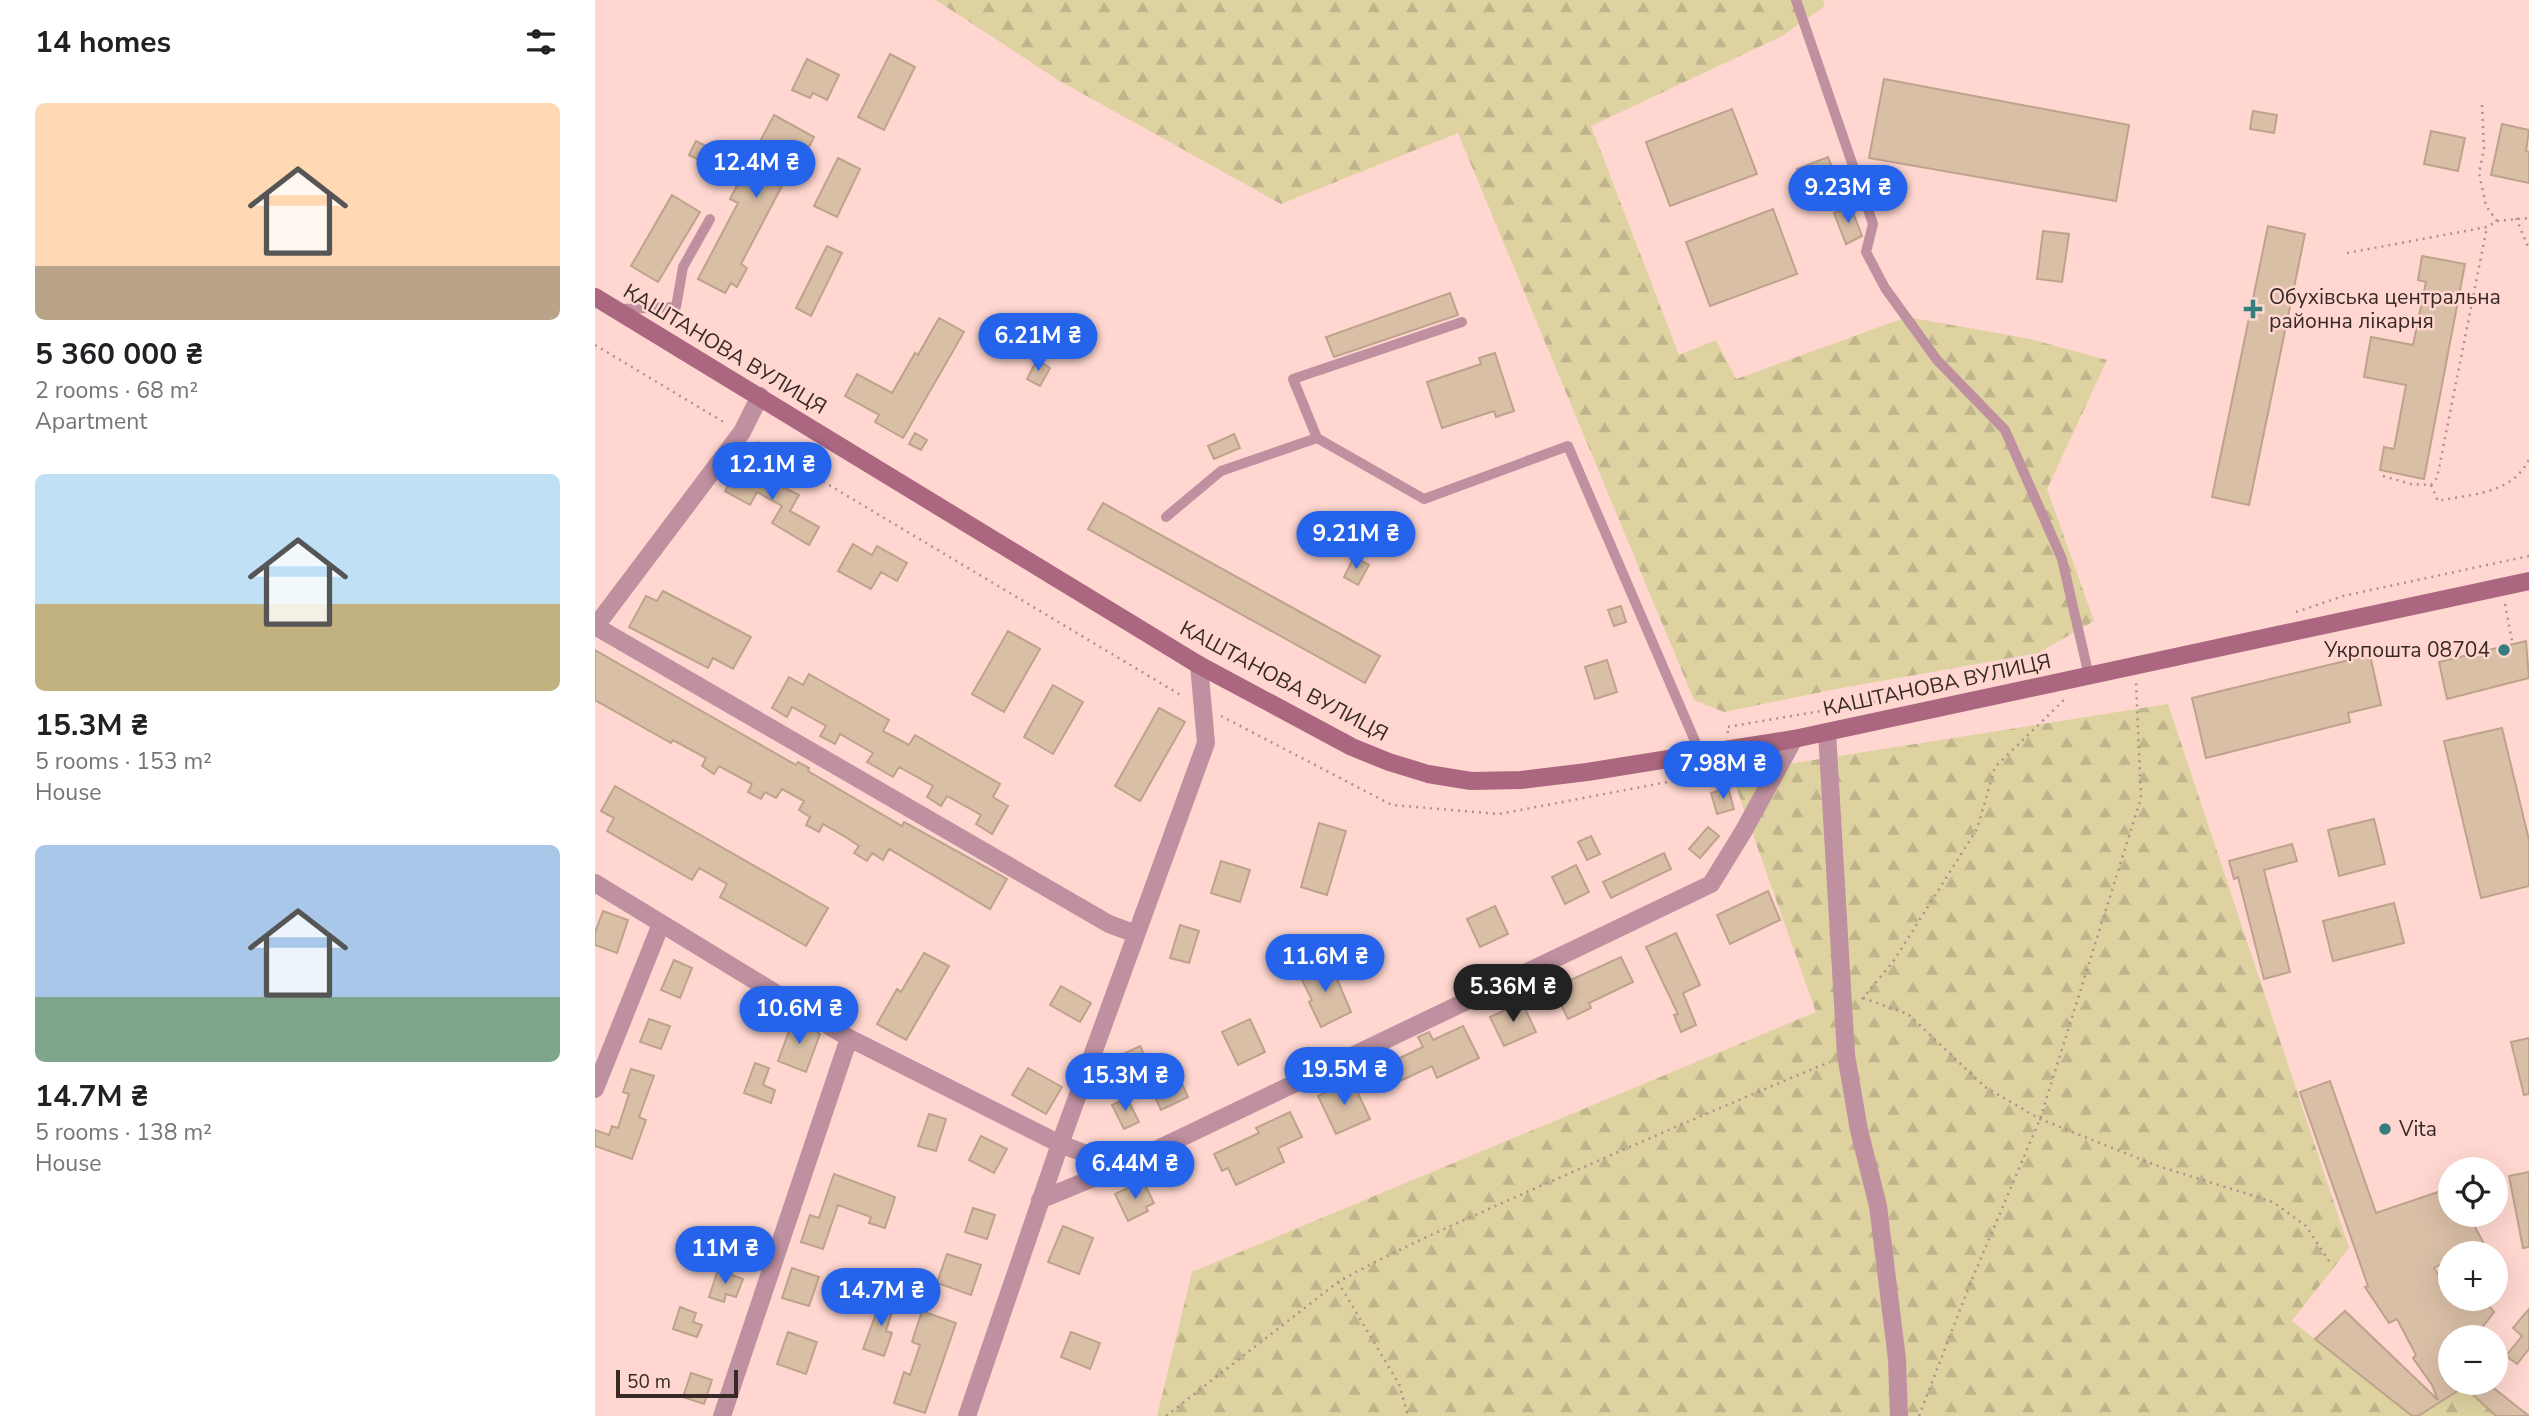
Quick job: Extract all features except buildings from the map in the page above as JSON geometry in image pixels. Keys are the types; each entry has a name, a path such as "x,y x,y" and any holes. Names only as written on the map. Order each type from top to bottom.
{"main road":[{"name":"КАШТАНОВА ВУЛИЦЯ","path":"595,297 1199,665 1352,747 1428,774 1471,781 1494,782 1598,771 1794,739 2529,581"}],"street":[{"path":"760,396 742,432 595,627 1109,924 1136,934"},
{"path":"967,1416 1040,1200 1206,743 1199,665"},
{"path":"1827,732 1846,1055 1859,1130 1878,1206 1897,1359 1899,1416"},
{"path":"1040,1200 1120,1167 1711,884 1794,739"},
{"path":"595,883 849,1038 1060,1144 1120,1167"},
{"path":"595,1089 661,924"},
{"path":"722,1416 849,1038"}],"lane":[{"path":"1796,0 1873,224 1866,252 1885,288 1937,360 2005,430 2062,559 2088,676"},
{"path":"615,309 676,307 683,267 710,219"},
{"path":"1462,322 1293,379 1317,438 1424,499 1568,446 1701,755"},
{"path":"1166,517 1221,471 1317,438"}],"path":[{"path":"2482,105 2484,149 2479,173 2486,206 2497,221"},
{"path":"2516,218 2529,249"},
{"path":"2347,253 2487,227 2497,221 2529,218"},
{"path":"2431,485 2437,478 2487,227"},
{"path":"2431,485 2438,501 2501,487 2514,481 2525,469 2529,459"},
{"path":"2383,476 2411,484 2431,485"},
{"path":"2292,614 2343,596 2529,556"},
{"path":"1919,1416 1970,1284 2041,1119 2141,797 2135,666"},
{"path":"1844,1020 1893,962 1977,829 1995,766 2088,676"},
{"path":"1863,998 1907,1014 1985,1087 2041,1119 2155,1165 2273,1202 2306,1226 2331,1264"},
{"path":"1166,1416 1338,1282 1500,1204 1701,1115 1846,1055"},
{"path":"1338,1282 1399,1384 1408,1416"}],"green space":[{"path":"936,0 1823,0 1825,6 1782,36 1591,126 1679,355 1716,340 1736,379 1907,317 2030,339 2107,360 2047,489 2094,621 2038,653 1724,712 1694,700 1458,133 1281,204 1058,80"},
{"path":"2168,704 2349,1248 2292,1321 2412,1416 1157,1416 1192,1272 1816,1012 1731,773"},
{"path":"2451,1395 2473,1395 2496,1416 2418,1416"}],"place":[{"name":"Обухівська центральна районна лікарня","path":"2253,309"},
{"name":"Укрпошта 08704","path":"2504,650"},
{"name":"Vita","path":"2385,1129"}]}
